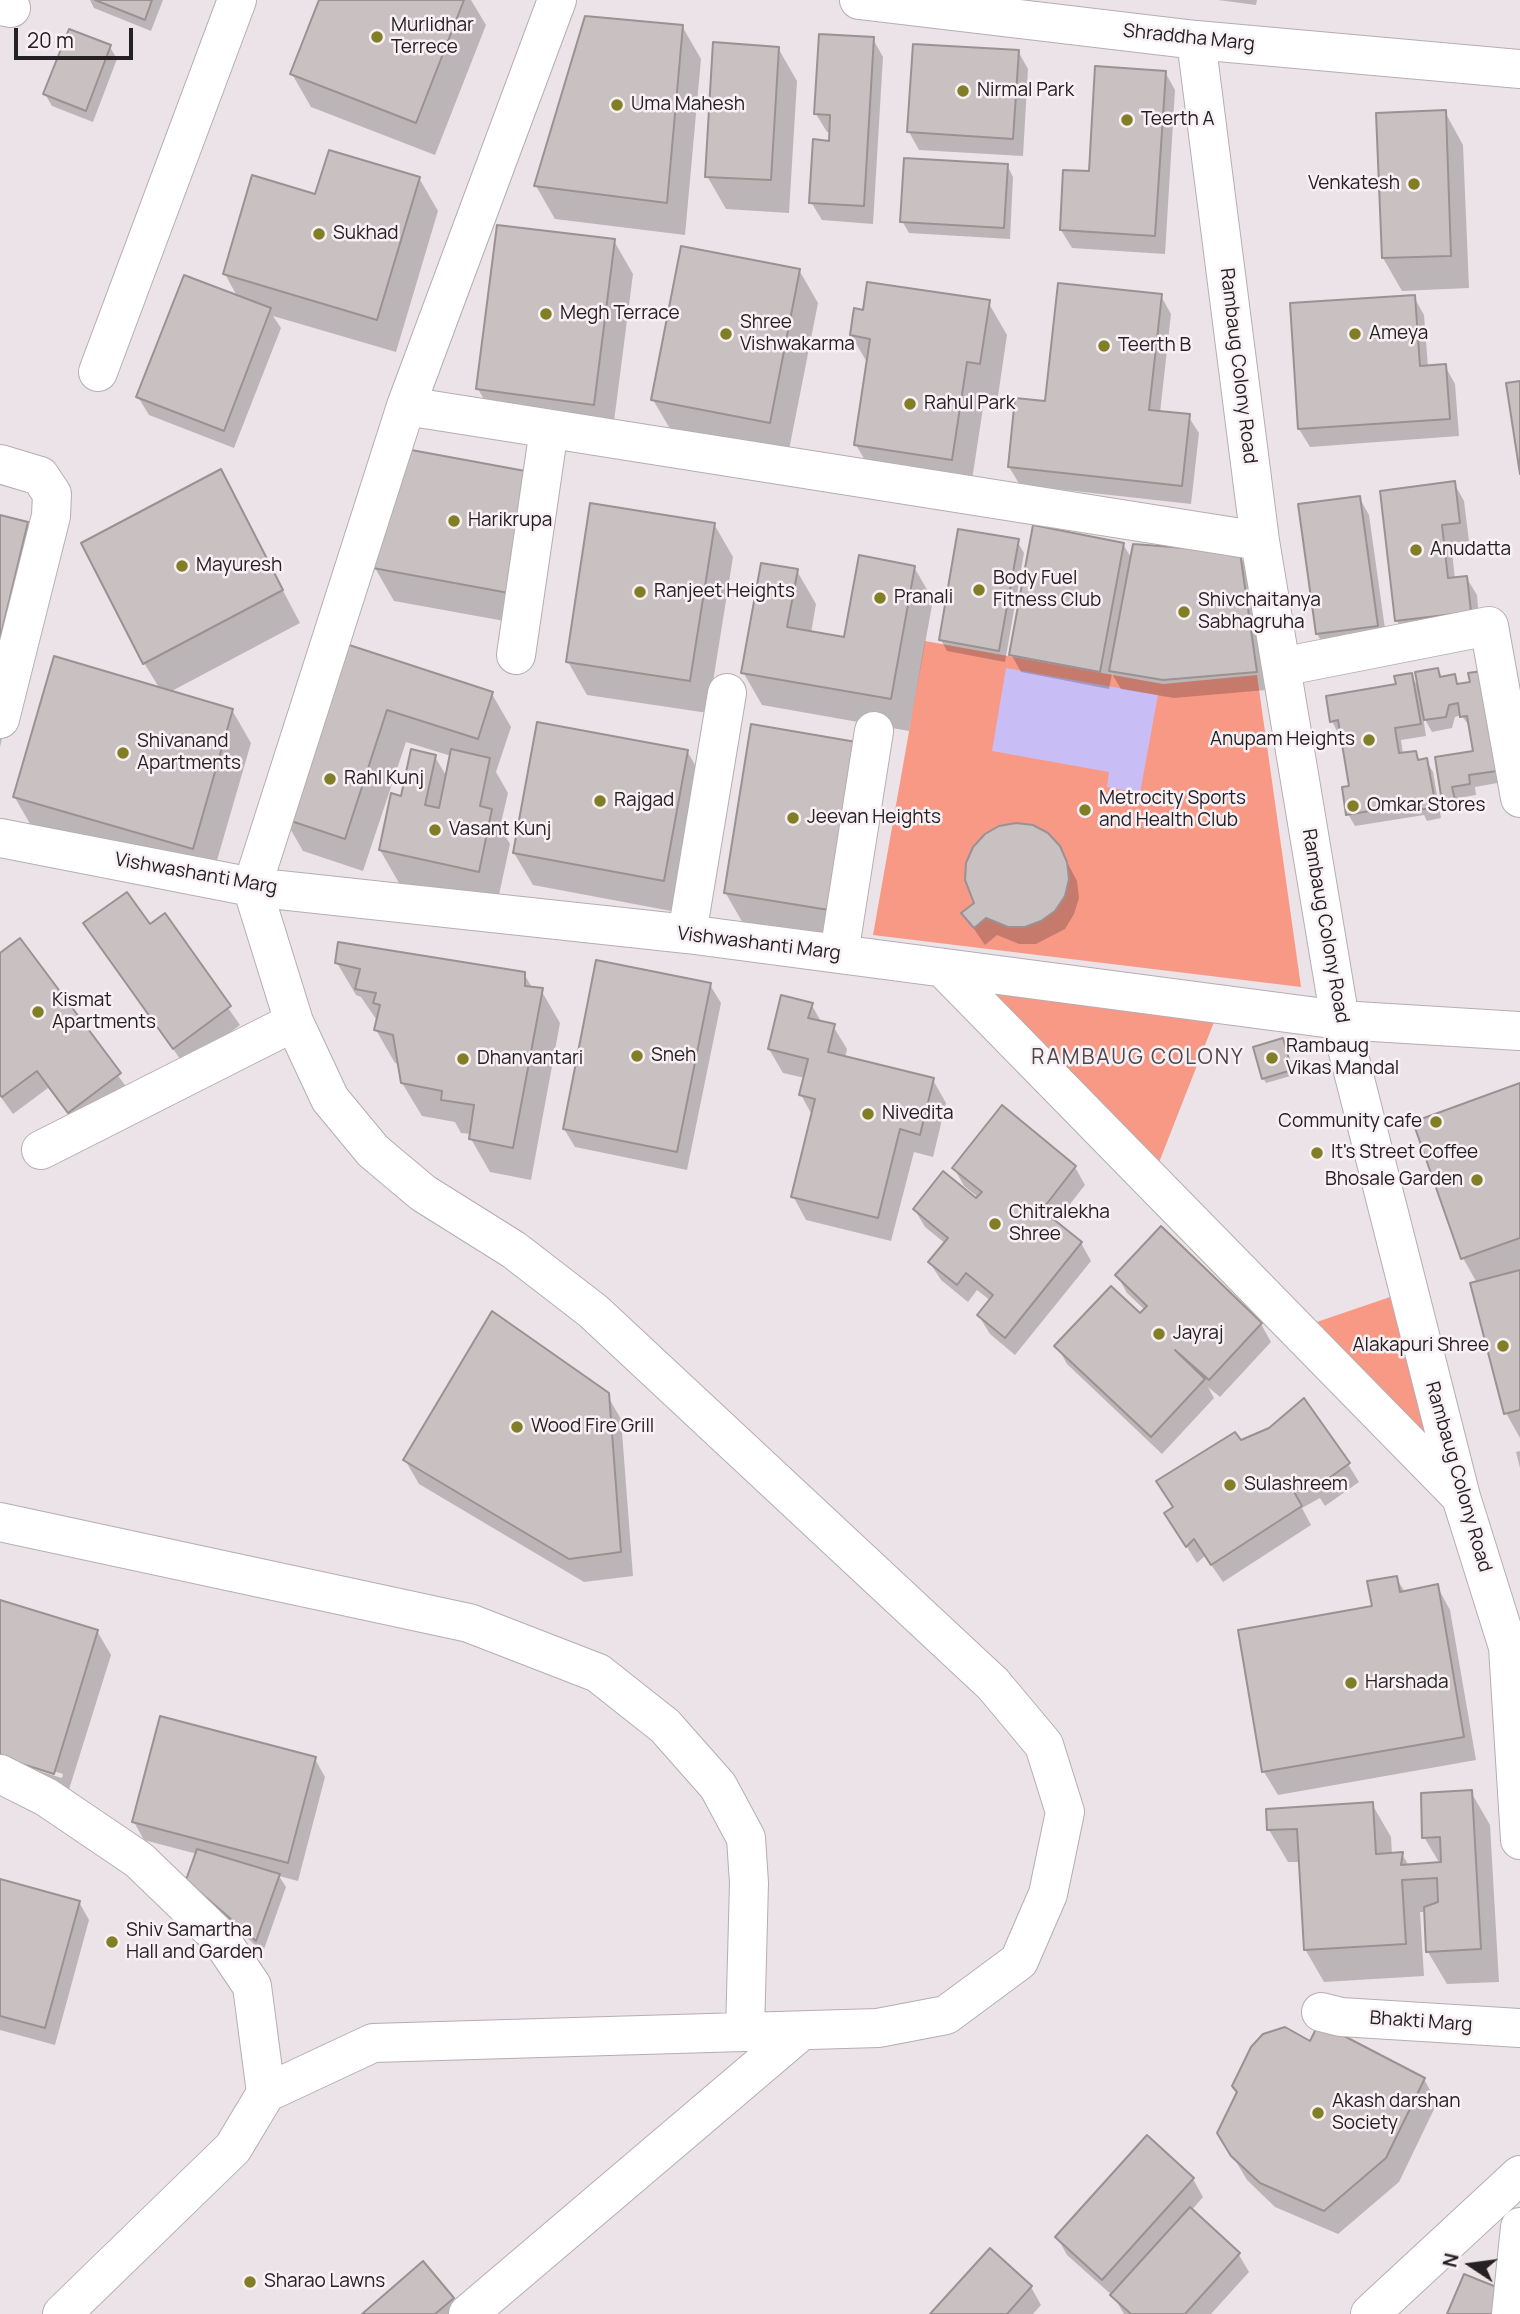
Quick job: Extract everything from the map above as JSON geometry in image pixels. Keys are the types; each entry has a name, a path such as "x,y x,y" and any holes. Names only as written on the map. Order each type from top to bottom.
{"street":[{"path":"99,372 138,260 237,0"},
{"path":"62,2314 233,2148 266,2093 373,2043 878,2028 946,2015 1019,1962 1048,1894 1065,1812 1044,1745 993,1684 593,1311 514,1250 423,1193 373,1152 330,1099 294,1022 252,887 406,406 557,0"},
{"name":"Shraddha Marg","path":"859,0 953,5 1196,40 1520,69"},
{"name":"Rambaug Colony Road","path":"1196,40 1260,541 1340,1020 1461,1497 1514,1646 1520,1840"},
{"path":"406,406 1260,541"},
{"path":"516,655 549,429"},
{"path":"0,464 40,476 52,494 51,516 0,719"},
{"path":"1281,667 1489,626 1520,798"},
{"path":"687,934 727,693"},
{"path":"839,954 874,732"},
{"name":"Vishwashanti Marg","path":"0,838 252,887 687,934 1340,1020 1520,1031"},
{"path":"943,968 1461,1497"},
{"path":"41,1150 294,1022"},
{"path":"0,1521 469,1623 598,1673 665,1726 718,1786 746,1838 749,1883 745,2032"},
{"path":"0,1774 46,1797 139,1860 219,1937 252,1986 266,2093"},
{"name":"Bhakti Marg","path":"1321,2012 1341,2017 1520,2028"},
{"path":"468,2314 801,2031"},
{"path":"1370,2314 1520,2175"},
{"path":"1511,2314 1520,2227"}],"shaded area":[{"name":"Metrocity Sports and Health Club","path":"925,641 1163,684 1257,675 1301,987 873,935"},
{"path":"1006,668 1158,695 1140,793 1107,787 1109,772 992,751"},
{"path":"983,989 1214,1022 1158,1165"},
{"path":"1393,1296 1430,1442 1311,1324"}],"building":[{"path":"95,0 152,0 145,20"},
{"name":"Murlidhar Terrece","path":"319,0 464,0 416,123 290,74"},
{"name":"Uma Mahesh","path":"585,16 683,25 667,203 534,186"},
{"path":"69,29 111,45 86,111 43,94"},
{"path":"819,34 874,37 864,206 809,203 813,139 829,141 830,115 814,114"},
{"path":"713,42 779,47 771,180 705,177"},
{"name":"Nirmal Park","path":"913,44 1019,50 1013,139 907,132"},
{"name":"Teerth A","path":"1095,66 1166,71 1155,236 1060,230 1063,170 1089,171"},
{"name":"Venkatesh","path":"1446,110 1451,256 1382,258 1376,113"},
{"name":"Sukhad","path":"329,150 420,177 377,320 223,274 252,175 315,194"},
{"path":"904,158 1008,164 1004,228 900,222"},
{"name":"Megh Terrace","path":"497,225 615,239 594,405 476,389"},
{"name":"Shree Vishwakarma","path":"681,246 800,269 770,423 651,400"},
{"path":"184,275 271,308 224,431 136,397"},
{"name":"Rahul Park","path":"867,282 990,300 980,364 967,362 952,460 854,445 870,339 850,335 854,308 863,310"},
{"name":"Teerth B","path":"1058,283 1162,294 1149,410 1190,414 1182,486 1008,467 1015,398 1045,401"},
{"name":"Ameya","path":"1415,295 1420,366 1446,364 1450,419 1298,429 1290,303"},
{"path":"1520,381 1520,474 1506,383"},
{"name":"Harikrupa","path":"395,447 536,473 514,594 373,568"},
{"name":"Mayuresh","path":"221,469 283,590 143,664 81,543"},
{"name":"Anudatta","path":"1455,481 1460,523 1442,525 1448,578 1467,576 1471,612 1395,621 1380,491"},
{"path":"1360,496 1378,626 1316,634 1298,504"},
{"name":"Ranjeet Heights","path":"590,503 715,523 690,681 566,662"},
{"path":"0,515 28,522 0,639"},
{"path":"1033,525 1124,543 1100,672 1009,655"},
{"name":"Body Fuel Fitness Club","path":"958,529 1019,539 999,651 939,640"},
{"name":"Shivchaitanya Sabhagruha","path":"1133,544 1240,552 1257,672 1163,680 1109,671"},
{"name":"Pranali","path":"859,555 915,566 891,699 741,673 761,563 798,569 787,627 844,637"},
{"name":"Rahl Kunj","path":"340,642 493,692 478,739 387,710 345,839 282,818"},
{"name":"Shivanand Apartments","path":"54,656 233,709 193,849 13,797"},
{"path":"1438,668 1440,677 1455,674 1457,684 1470,682 1468,673 1489,670 1497,771 1469,775 1470,784 1452,787 1455,800 1442,802 1435,757 1473,751 1467,716 1460,717 1458,703 1449,705 1446,717 1424,720 1415,672"},
{"name":"Anupam Heights","path":"1412,673 1421,724 1395,728 1399,753 1416,751 1418,760 1427,758 1436,807 1419,810 1417,803 1346,815 1342,787 1349,786 1338,720 1330,722 1326,696 1396,684 1394,676"},
{"name":"Rajgad","path":"537,722 688,750 664,881 513,853"},
{"name":"Jeevan Heights","path":"751,724 862,743 835,911 724,893"},
{"name":"Vasant Kunj","path":"411,749 436,755 425,805 439,808 451,749 490,758 480,806 492,809 479,872 379,850 391,793 401,796"},
{"path":"1016,823 1033,825 1048,833 1060,846 1067,862 1069,879 1065,896 1055,911 1041,921 1025,927 1008,927 986,918 974,928 961,913 974,903 965,880 966,863 973,847 985,834 999,826"},
{"path":"127,892 150,924 165,913 231,1006 173,1049 83,923"},
{"name":"Kismat Apartments","path":"20,938 121,1073 68,1113 37,1071 2,1097 0,1095 0,953"},
{"name":"Dhanvantari","path":"338,942 525,972 525,986 543,988 513,1148 469,1139 474,1105 441,1100 442,1091 401,1083 393,1035 374,1030 380,1005 373,1003 376,993 355,989 360,969 335,963"},
{"name":"Sneh","path":"596,960 711,983 677,1152 563,1129"},
{"name":"Nivedita","path":"781,995 813,1003 808,1018 835,1024 828,1052 934,1078 920,1135 900,1129 878,1218 791,1197 815,1099 799,1095 808,1059 768,1049"},
{"name":"Rambaug Vikas Mandal","path":"1283,1038 1292,1070 1262,1079 1253,1047"},
{"name":"Bhosale Garden","path":"1520,1083 1520,1238 1461,1259 1413,1122"},
{"name":"Chitralekha Shree","path":"1002,1105 1076,1166 1042,1210 1082,1242 1005,1338 977,1315 993,1295 966,1273 957,1285 928,1262 948,1238 913,1209 943,1171 976,1198 982,1192 952,1168"},
{"name":"Jayraj","path":"1161,1226 1262,1323 1209,1380 1175,1350 1205,1379 1151,1437 1054,1346 1111,1286 1140,1313 1147,1306 1115,1275"},
{"name":"Alakapuri Shree","path":"1520,1270 1520,1410 1504,1414 1470,1283"},
{"name":"Wood Fire Grill","path":"492,1311 609,1393 621,1552 569,1559 403,1460"},
{"name":"Sulashreem","path":"1304,1398 1350,1463 1314,1489 1309,1481 1293,1490 1302,1506 1211,1565 1194,1539 1186,1547 1164,1513 1173,1507 1156,1481 1235,1432 1241,1440 1269,1428"},
{"name":"Harshada","path":"1397,1576 1400,1592 1438,1584 1464,1737 1262,1772 1238,1630 1372,1606 1367,1581"},
{"path":"0,1600 98,1630 54,1774 0,1757"},
{"path":"160,1716 316,1757 288,1863 132,1822"},
{"path":"1472,1790 1481,1949 1426,1952 1424,1907 1438,1902 1437,1878 1402,1880 1406,1944 1304,1950 1297,1829 1267,1830 1266,1809 1373,1802 1376,1854 1403,1852 1401,1865 1441,1862 1440,1837 1422,1838 1421,1793"},
{"path":"197,1849 280,1874 256,1941 186,1880"},
{"path":"0,1879 80,1901 45,2028 0,2016"},
{"name":"Akash darshan Society","path":"1319,2023 1425,2078 1386,2158 1324,2211 1260,2183 1231,2156 1217,2133 1237,2092 1232,2086 1251,2047 1263,2034 1285,2027 1310,2041"},
{"path":"1147,2135 1194,2178 1102,2280 1055,2237"},
{"path":"1190,2207 1240,2253 1185,2314 1131,2314 1110,2295"},
{"path":"990,2248 1032,2286 1007,2314 930,2314"},
{"path":"423,2261 454,2298 435,2314 362,2314"},
{"path":"1464,2274 1504,2290 1494,2314 1447,2314"}],"place":[{"name":"Murlidhar Terrece","path":"377,37"},
{"name":"Nirmal Park","path":"963,91"},
{"name":"Uma Mahesh","path":"617,105"},
{"name":"Teerth A","path":"1127,120"},
{"name":"Venkatesh","path":"1414,184"},
{"name":"Sukhad","path":"319,234"},
{"name":"Megh Terrace","path":"546,314"},
{"name":"Shree Vishwakarma","path":"726,334"},
{"name":"Ameya","path":"1355,334"},
{"name":"Teerth B","path":"1104,346"},
{"name":"Rahul Park","path":"910,404"},
{"name":"Harikrupa","path":"454,521"},
{"name":"Anudatta","path":"1416,550"},
{"name":"Mayuresh","path":"182,566"},
{"name":"Body Fuel Fitness Club","path":"979,590"},
{"name":"Ranjeet Heights","path":"640,592"},
{"name":"Pranali","path":"880,598"},
{"name":"Shivchaitanya Sabhagruha","path":"1184,612"},
{"name":"Anupam Heights","path":"1369,740"},
{"name":"Shivanand Apartments","path":"123,753"},
{"name":"Rahl Kunj","path":"330,779"},
{"name":"Rajgad","path":"600,801"},
{"name":"Omkar Stores","path":"1353,806"},
{"name":"Metrocity Sports and Health Club","path":"1085,810"},
{"name":"Jeevan Heights","path":"793,818"},
{"name":"Vasant Kunj","path":"435,830"},
{"name":"Kismat Apartments","path":"38,1012"},
{"name":"Sneh","path":"637,1056"},
{"name":"Rambaug Vikas Mandal","path":"1272,1058"},
{"name":"Dhanvantari","path":"463,1059"},
{"name":"Nivedita","path":"868,1114"},
{"name":"Community cafe","path":"1436,1122"},
{"name":"It's Street Coffee","path":"1317,1153"},
{"name":"Bhosale Garden","path":"1477,1180"},
{"name":"Chitralekha Shree","path":"995,1224"},
{"name":"Jayraj","path":"1159,1334"},
{"name":"Alakapuri Shree","path":"1503,1346"},
{"name":"Wood Fire Grill","path":"517,1427"},
{"name":"Sulashreem","path":"1230,1485"},
{"name":"Harshada","path":"1351,1683"},
{"name":"Shiv Samartha Hall and Garden","path":"112,1942"},
{"name":"Akash darshan Society","path":"1318,2113"},
{"name":"Sharao Lawns","path":"250,2282"}],"district":[{"name":"RAMBAUG COLONY","path":"1138,1058"}]}
